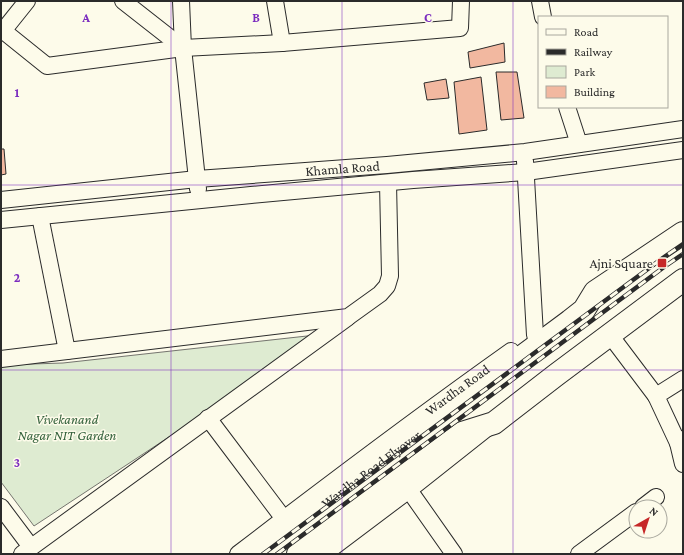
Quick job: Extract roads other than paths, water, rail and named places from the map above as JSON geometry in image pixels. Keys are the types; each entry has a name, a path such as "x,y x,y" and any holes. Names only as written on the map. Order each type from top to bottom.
{"highway":[{"name":"Wardha Road","path":"595,292 683,233"},
{"path":"494,423 683,280"},
{"name":"Wardha Road Flyover","path":"256,554 570,321 584,310 595,292"},
{"name":"Wardha Road Flyover","path":"298,554 462,432 494,423"}],"street":[{"path":"27,1 2,30 47,66 183,48 282,43 460,28 461,1"},
{"path":"123,1 183,48"},
{"path":"181,1 183,48 200,200"},
{"path":"275,1 282,43"},
{"path":"540,1 543,16"},
{"path":"567,108 579,144"},
{"name":"Khamla Road","path":"1,200 197,179 387,165 525,152 683,129"},
{"name":"Khamla Road","path":"1,220 413,180 526,172 683,150"},
{"path":"525,152 535,335"},
{"path":"1,507 26,551 380,294 387,286 390,276 388,183"},
{"path":"40,216 67,351"},
{"name":"Wardha Road","path":"238,554 429,410 595,292"},
{"path":"1,359 348,317"},
{"path":"610,335 656,396 681,441 683,464"},
{"path":"656,396 683,379"},
{"path":"208,418 284,519"},
{"path":"324,554 494,423"},
{"path":"409,490 454,554"},
{"path":"579,554 628,518"}],"railway":[{"path":"263,554 683,244"},
{"path":"277,554 683,254"}],"place":[{"name":"Ajni Square","path":"662,263"}],"park label":[{"name":"Vivekanand Nagar NIT Garden","path":"67,428"}]}
